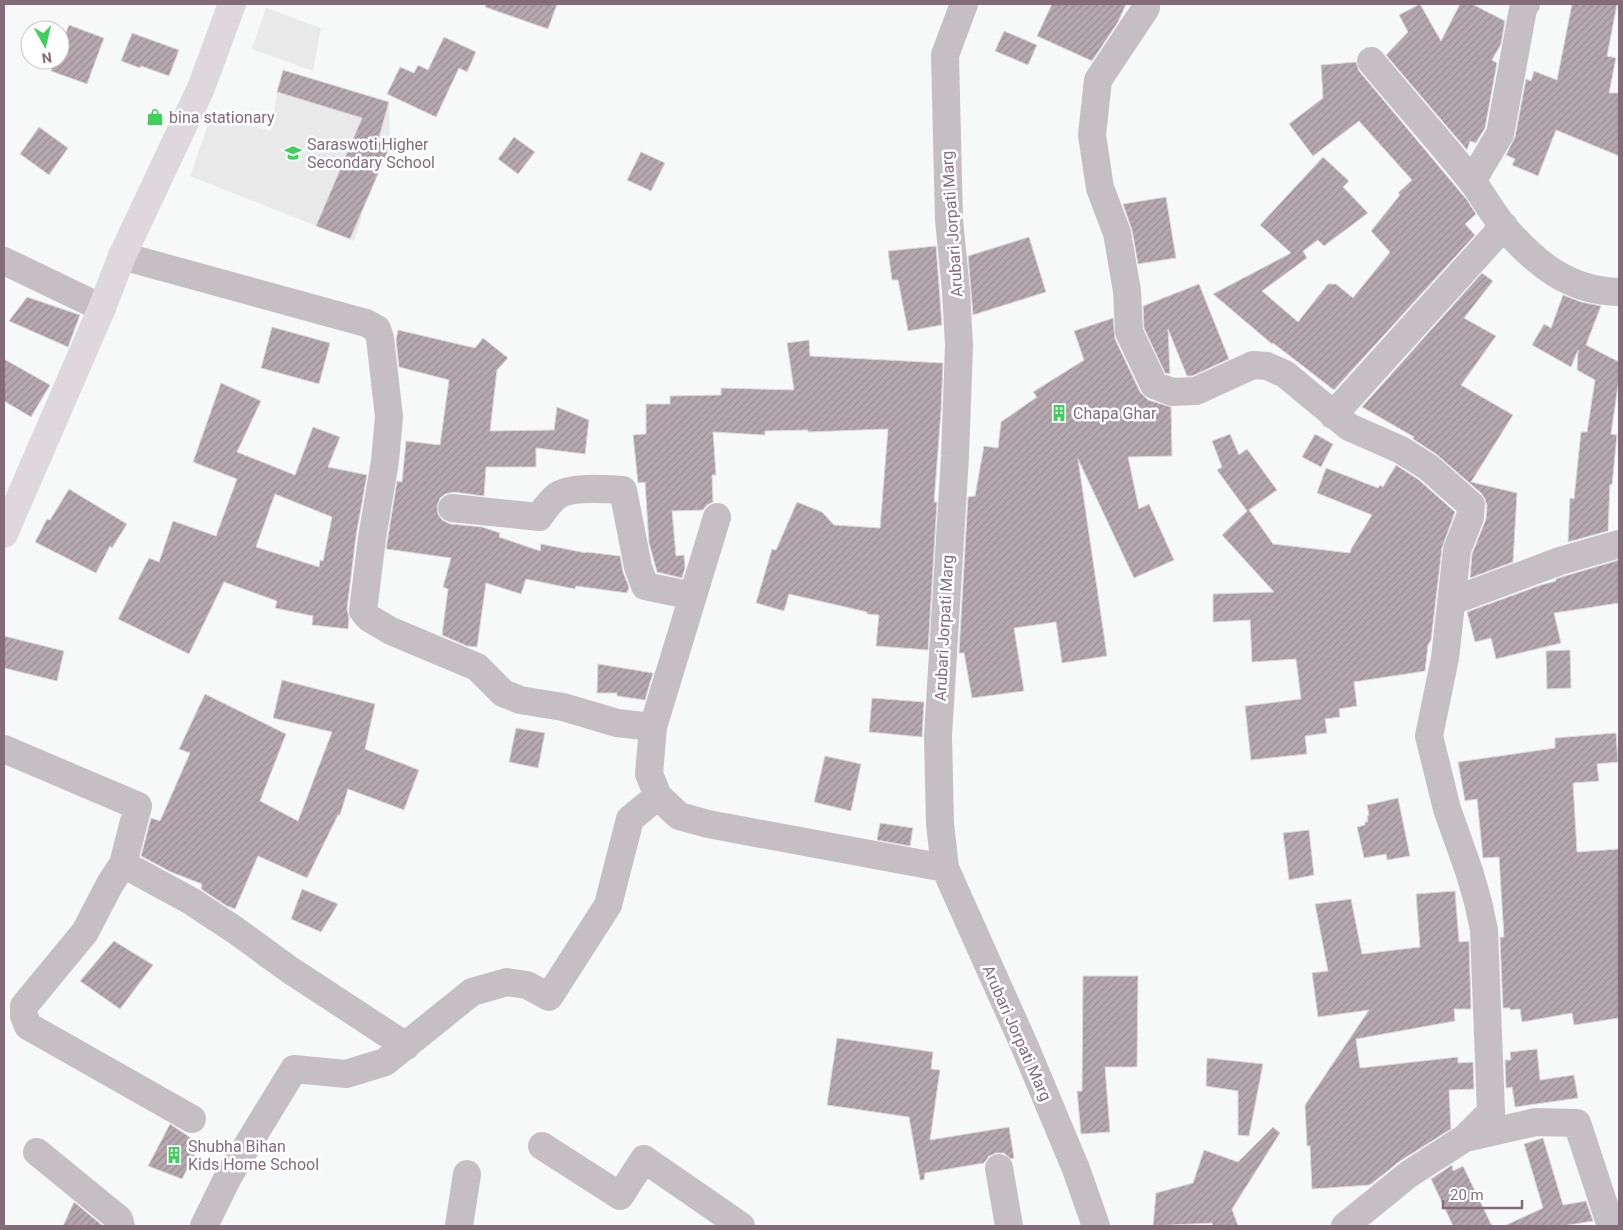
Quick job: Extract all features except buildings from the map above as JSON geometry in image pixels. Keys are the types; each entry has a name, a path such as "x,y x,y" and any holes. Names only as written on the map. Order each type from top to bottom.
{"main road":[{"path":"4,534 102,308 122,256 201,88 232,4"}],"street":[{"name":"Arubari Jorpati Marg","path":"964,4 945,55 949,220 959,345 955,456 938,736 940,824 945,868 1047,1099 1076,1169 1096,1226"},
{"path":"1146,4 1146,8 1098,80 1092,135 1100,188 1118,242 1127,291 1129,332 1154,385 1172,392 1196,392 1253,365 1267,366 1285,374 1349,427 1401,450 1428,468 1471,505 1470,517 1457,550 1445,658 1429,736 1447,809 1469,871 1484,930 1491,1112 1465,1138 1409,1174 1345,1226"},
{"path":"1472,181 1500,134 1523,9 1526,4"},
{"path":"1371,61 1472,181 1504,226 1538,262 1566,280 1587,289 1619,292"},
{"path":"1334,415 1504,226"},
{"path":"122,256 366,323 377,329 380,338 389,417 385,461 372,538 363,612 369,618 391,630 477,667 503,693 520,700 563,708 617,723 653,727"},
{"path":"4,261 102,308"},
{"path":"452,508 539,517 556,496 567,490 623,490 638,567 645,586 693,596"},
{"path":"717,517 653,727 649,774 658,796 679,816 708,824 945,868"},
{"path":"1452,601 1560,562 1619,544"},
{"path":"4,749 138,806 123,864 110,884 85,932 24,1006 24,1016 28,1026 192,1119"},
{"path":"204,1226 228,1177 294,1069 346,1074 385,1062 472,992 507,982 527,985 550,998 608,904 630,819 658,796"},
{"path":"123,864 191,901 290,970 406,1046"},
{"path":"1465,1138 1536,1122 1577,1123 1611,1226"},
{"path":"542,1146 620,1196 644,1159 741,1226"},
{"path":"37,1152 119,1219 122,1226"},
{"path":"999,1168 1009,1226"},
{"path":"459,1226 467,1174"}],"shaded area":[{"path":"266,8 321,28 313,71 252,49"},
{"name":"Saraswoti Higher Secondary School","path":"283,70 389,102 390,146 362,212 354,241 190,176 212,114 271,131 277,92"}],"place":[{"name":"bina stationary","path":"155,117"},
{"name":"Saraswoti Higher Secondary School","path":"293,153"},
{"name":"Chapa Ghar","path":"1059,413"},
{"name":"Shubha Bihan Kids Home School","path":"174,1155"}]}
